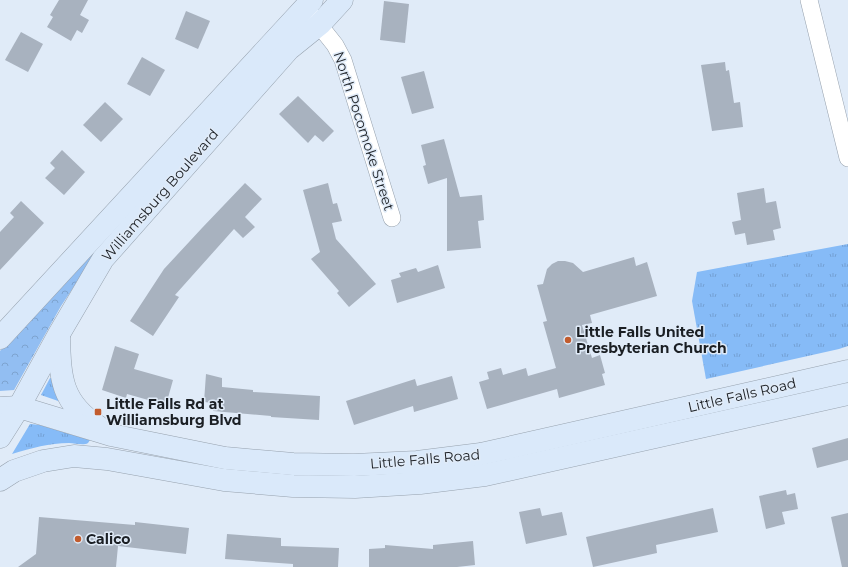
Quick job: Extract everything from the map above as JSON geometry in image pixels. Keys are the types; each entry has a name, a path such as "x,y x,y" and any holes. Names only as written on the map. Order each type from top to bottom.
{"street":[{"name":"Williamsburg Boulevard","path":"0,437 9,407 59,334 103,258 289,49 320,24 342,0"},
{"path":"809,0 848,158"},
{"name":"Williamsburg Boulevard","path":"0,338 308,4"},
{"name":"North Pocomoke Street","path":"308,4 320,24 335,44 343,60 392,218"},
{"path":"59,334 59,366 65,389 72,405 89,421 112,436"},
{"name":"Little Falls Road","path":"9,407 112,436 226,458 293,464 354,465 417,462 481,454 848,371"},
{"name":"Little Falls Road","path":"0,480 14,471 43,461 74,456 107,459 224,480 293,486 355,487 420,483 492,473 848,394"}],"green space":[{"path":"134,208 77,282 61,306 14,390 0,391 0,351"},
{"path":"848,244 848,346 706,379 692,301 697,272"},
{"path":"50,378 54,379 61,402 41,395"},
{"path":"30,424 40,425 90,440 88,443 84,444 54,444 12,454"}],"building":[{"path":"59,0 88,0 80,15 89,20 82,33 77,30 71,41 47,27 53,17 50,15"},
{"path":"384,1 409,4 405,43 380,40"},
{"path":"186,11 210,21 198,49 175,39"},
{"path":"21,32 43,44 28,72 5,60"},
{"path":"142,57 165,70 150,96 127,84"},
{"path":"725,62 726,71 729,70 734,103 740,102 743,127 712,131 701,65"},
{"path":"424,71 434,108 412,114 401,77"},
{"path":"298,96 334,131 323,142 315,135 308,143 279,114"},
{"path":"105,102 123,119 101,142 83,125"},
{"path":"444,139 460,197 482,195 484,220 478,221 481,248 447,251 447,178 428,184 423,166 426,165 421,145"},
{"path":"62,150 85,172 64,195 45,178 55,168 50,163"},
{"path":"245,183 262,199 245,217 255,227 243,238 234,229 175,295 179,297 153,336 130,321 164,269"},
{"path":"328,183 333,204 337,203 342,221 332,223 336,239 376,284 349,307 337,293 339,291 311,259 320,252 303,190"},
{"path":"764,188 766,203 776,201 781,228 773,230 775,240 747,245 745,233 735,235 732,222 741,220 737,193"},
{"path":"21,201 44,223 0,270 0,232 14,217 10,213"},
{"name":"Little Falls United Presbyterian Church","path":"634,257 636,266 647,262 657,296 590,315 592,323 582,325 592,358 600,355 605,373 602,374 605,385 559,398 557,389 487,409 479,382 489,379 487,372 501,368 503,375 526,368 528,376 556,368 543,322 547,321 537,285 543,284 547,269 558,261 565,261 573,263 583,272"},
{"path":"438,265 445,288 397,303 391,280 401,277 399,273 416,268 418,272"},
{"path":"115,346 139,354 134,369 173,380 166,405 127,394 126,398 102,390"},
{"path":"206,374 222,378 222,387 253,390 253,392 320,396 319,420 213,411 214,403 204,402"},
{"path":"452,376 458,399 414,412 413,406 354,425 346,401 415,379 417,386"},
{"path":"848,438 848,460 817,468 812,448"},
{"path":"786,490 787,495 795,493 798,509 782,512 785,524 766,529 759,496"},
{"path":"540,508 542,516 562,512 567,535 526,544 519,512"},
{"path":"713,508 718,532 656,545 657,553 593,567 586,537"},
{"path":"848,513 848,567 842,567 831,517"},
{"path":"39,517 135,525 135,522 189,528 186,554 118,546 116,567 18,567 36,554"},
{"path":"227,534 281,538 281,546 339,548 338,567 293,567 293,564 225,559"},
{"path":"473,541 475,565 457,567 369,567 369,549 385,548 385,545 433,549 433,545"}],"place":[{"name":"Little Falls United Presbyterian Church","path":"568,340"},
{"name":"Little Falls Rd at Williamsburg Blvd","path":"98,412"},
{"name":"Calico","path":"78,539"}]}
